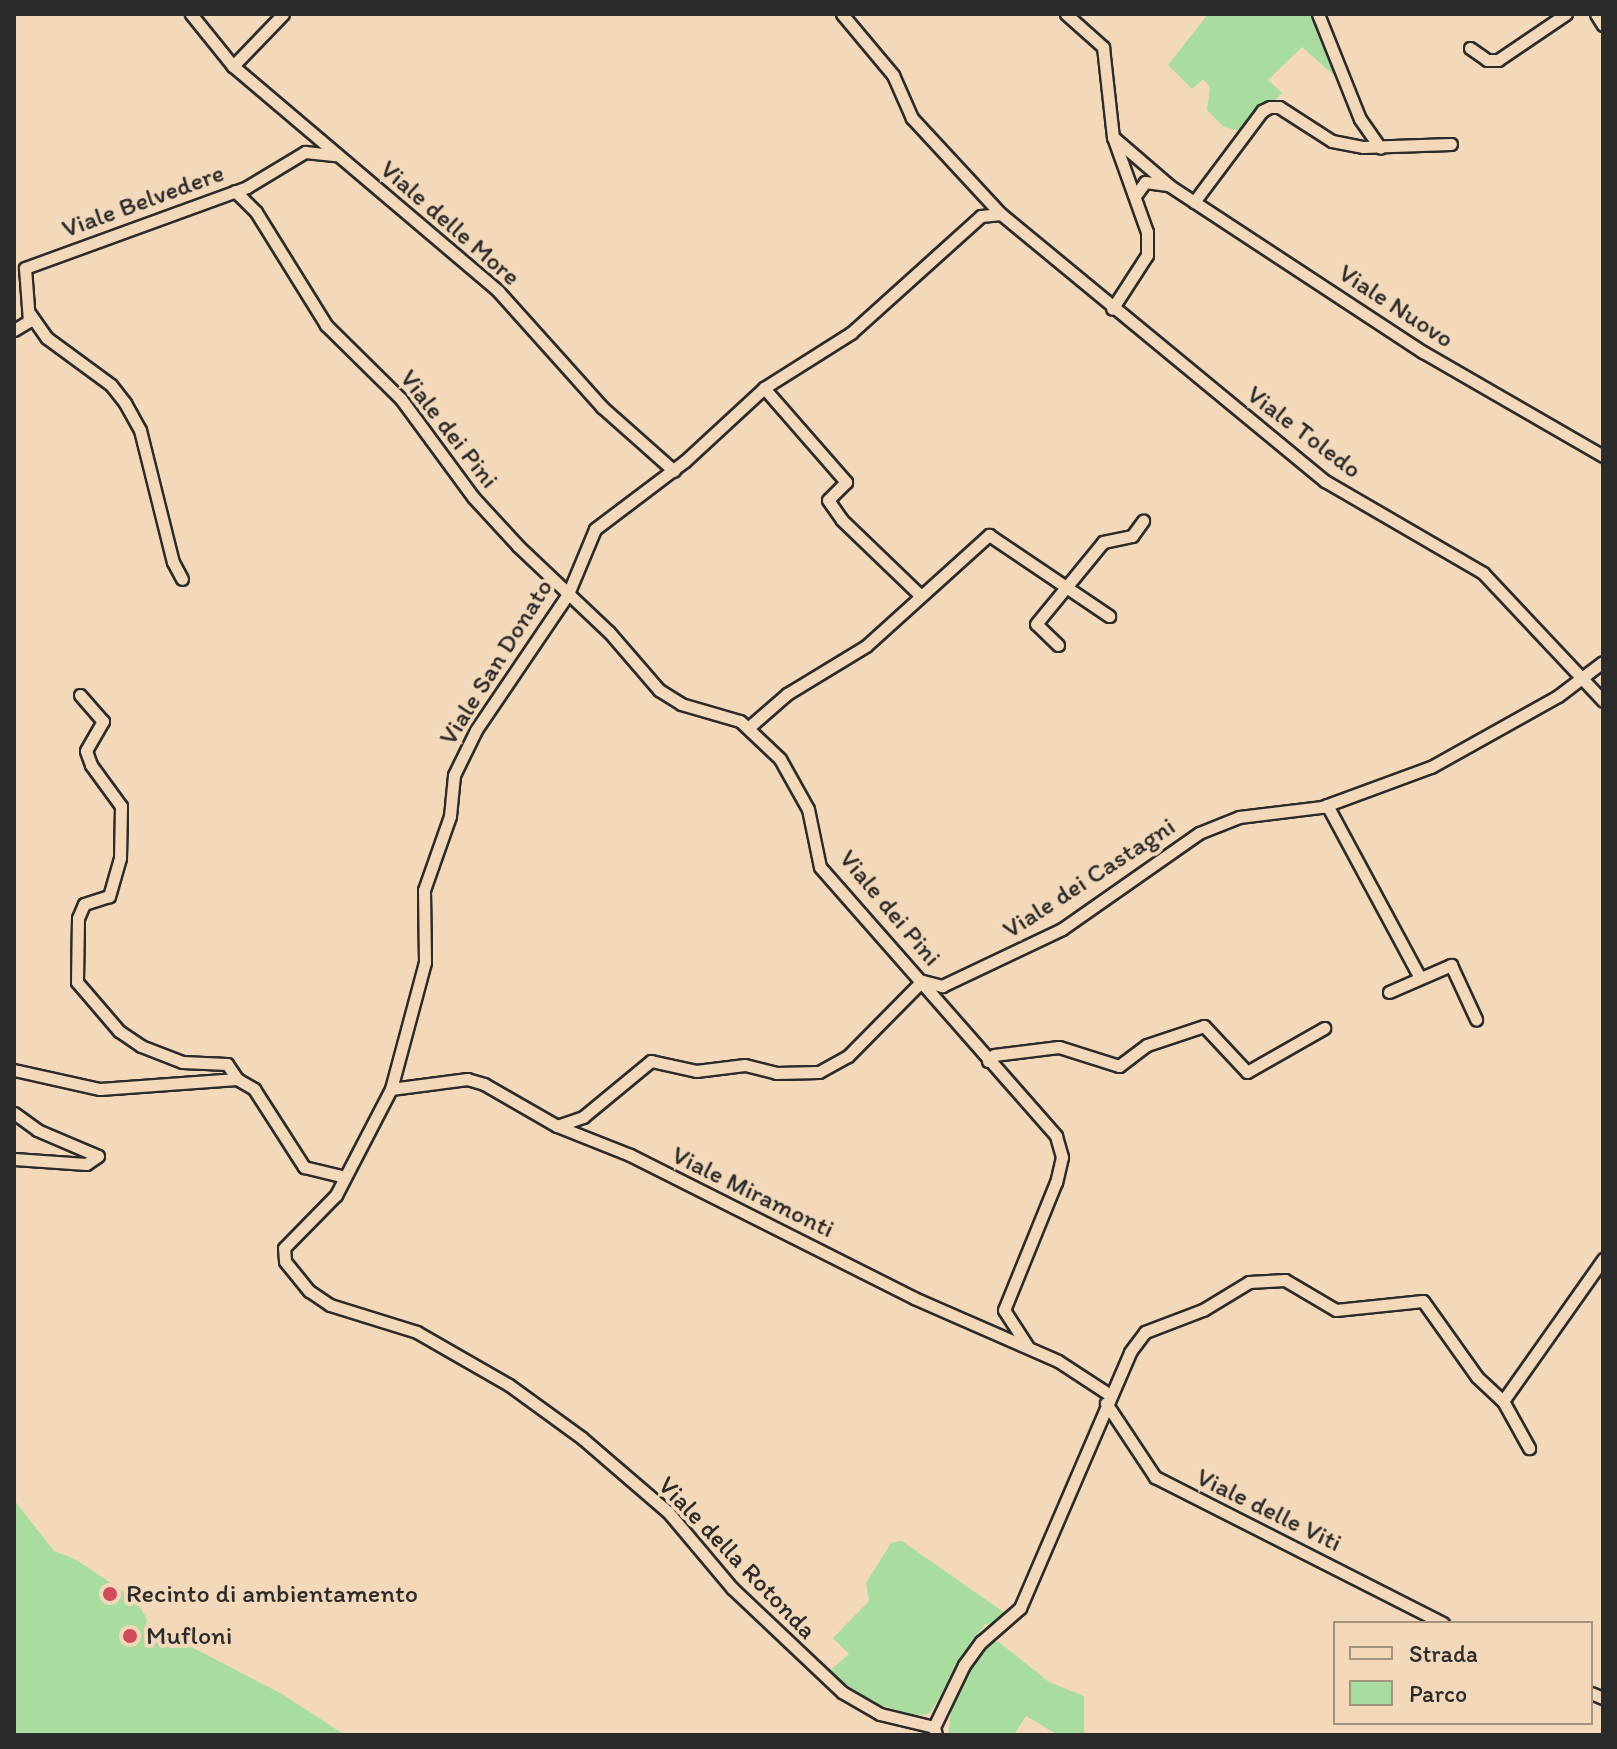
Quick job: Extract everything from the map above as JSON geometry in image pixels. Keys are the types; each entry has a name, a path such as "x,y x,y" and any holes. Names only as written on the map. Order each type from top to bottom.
{"street":[{"name":"Viale delle More","path":"191,14 233,66 498,291 602,407 674,471"},
{"path":"233,66 283,14"},
{"name":"Viale Toledo","path":"842,14 893,75 912,118 1001,214 1112,309 1325,481 1483,573 1603,701"},
{"path":"1066,14 1103,47 1113,137 1147,232 1147,255 1112,309"},
{"path":"1318,14 1360,119 1380,148"},
{"path":"1470,48 1487,60 1498,60 1566,14"},
{"path":"1596,14 1603,25"},
{"path":"1194,202 1262,111 1270,107 1279,107 1332,141 1380,148 1451,144"},
{"name":"Viale Nuovo","path":"1113,137 1170,186 1423,352 1603,456"},
{"name":"Viale Belvedere","path":"30,314 19,269 235,191 305,152 340,156"},
{"path":"1124,169 1144,166"},
{"name":"Viale Nuovo","path":"1124,169 1170,186"},
{"path":"1135,196 1138,187 1154,181"},
{"name":"Viale dei Pini","path":"235,191 256,212 326,325 371,366 473,497 659,690 681,704 740,721 780,759 808,809 820,867 922,981 988,1061 1051,1128 1062,1157 1004,1310 1028,1347"},
{"name":"Viale San Donato","path":"345,1177 391,1089 425,962 424,890 450,816 454,775 476,730 568,594 595,529 674,471 764,388 851,333 981,216 1001,214"},
{"path":"14,330 24,327 30,314 47,338 111,385 125,403 140,430 173,562 182,579"},
{"path":"764,388 846,482 828,500 842,520 920,595"},
{"path":"1058,645 1036,624 1103,542 1132,536 1143,521"},
{"path":"748,728 787,694 866,646 989,535 1109,616"},
{"name":"Viale dei Castagni","path":"922,981 942,986 1045,938 1199,833 1239,817 1327,805 1431,767 1582,679 1603,662"},
{"path":"80,695 103,721 86,751 91,765 121,806 120,858 109,896 84,904 78,918 77,982 119,1031 141,1046 182,1062 227,1064 237,1079 254,1089 304,1167 345,1177"},
{"path":"1327,805 1419,976"},
{"path":"1389,992 1419,976 1451,965 1476,1019"},
{"path":"557,1126 583,1117 651,1061 696,1071 745,1065 776,1073 819,1072 848,1056 922,981"},
{"path":"988,1061 994,1055 1059,1047 1119,1066 1147,1045 1204,1026 1247,1072 1324,1028"},
{"path":"14,1070 100,1089 237,1079"},
{"name":"Viale Miramonti","path":"391,1089 467,1079 557,1126 630,1155 914,1298 1028,1347 1087,1380 1108,1399"},
{"path":"14,1113 37,1130 98,1156 86,1164 14,1159"},
{"name":"Viale della Rotonda","path":"345,1177 325,1210 284,1248 285,1261 309,1291 330,1305 417,1332 511,1387 582,1438 668,1512 732,1588 816,1672 880,1714 935,1731"},
{"path":"1503,1401 1603,1259"},
{"path":"935,1731 981,1642 1011,1621 1020,1608 1095,1427 1145,1332 1203,1310 1249,1282 1268,1278 1285,1280 1336,1310 1423,1301 1477,1377 1503,1401 1529,1448"},
{"name":"Viale delle Viti","path":"1108,1399 1155,1477 1439,1621"}],"green space":[{"path":"1208,14 1312,14 1338,79 1302,47 1268,80 1282,93 1244,132 1224,127 1207,110 1210,87 1203,79 1192,89 1168,65"},
{"path":"14,1500 54,1551 75,1559 135,1599 151,1626 282,1694 345,1735 14,1735"},
{"path":"902,1541 1005,1613 998,1622 985,1624 929,1714 915,1716 874,1703 828,1672 849,1654 833,1638 869,1601 866,1583 891,1543"},
{"path":"990,1641 999,1642 1049,1682 1084,1696 1084,1735 1058,1735 1026,1716 1014,1735 948,1735 953,1696 978,1651"}],"place":[{"name":"Recinto di ambientamento","path":"110,1594"},
{"name":"Mufloni","path":"130,1636"}]}
